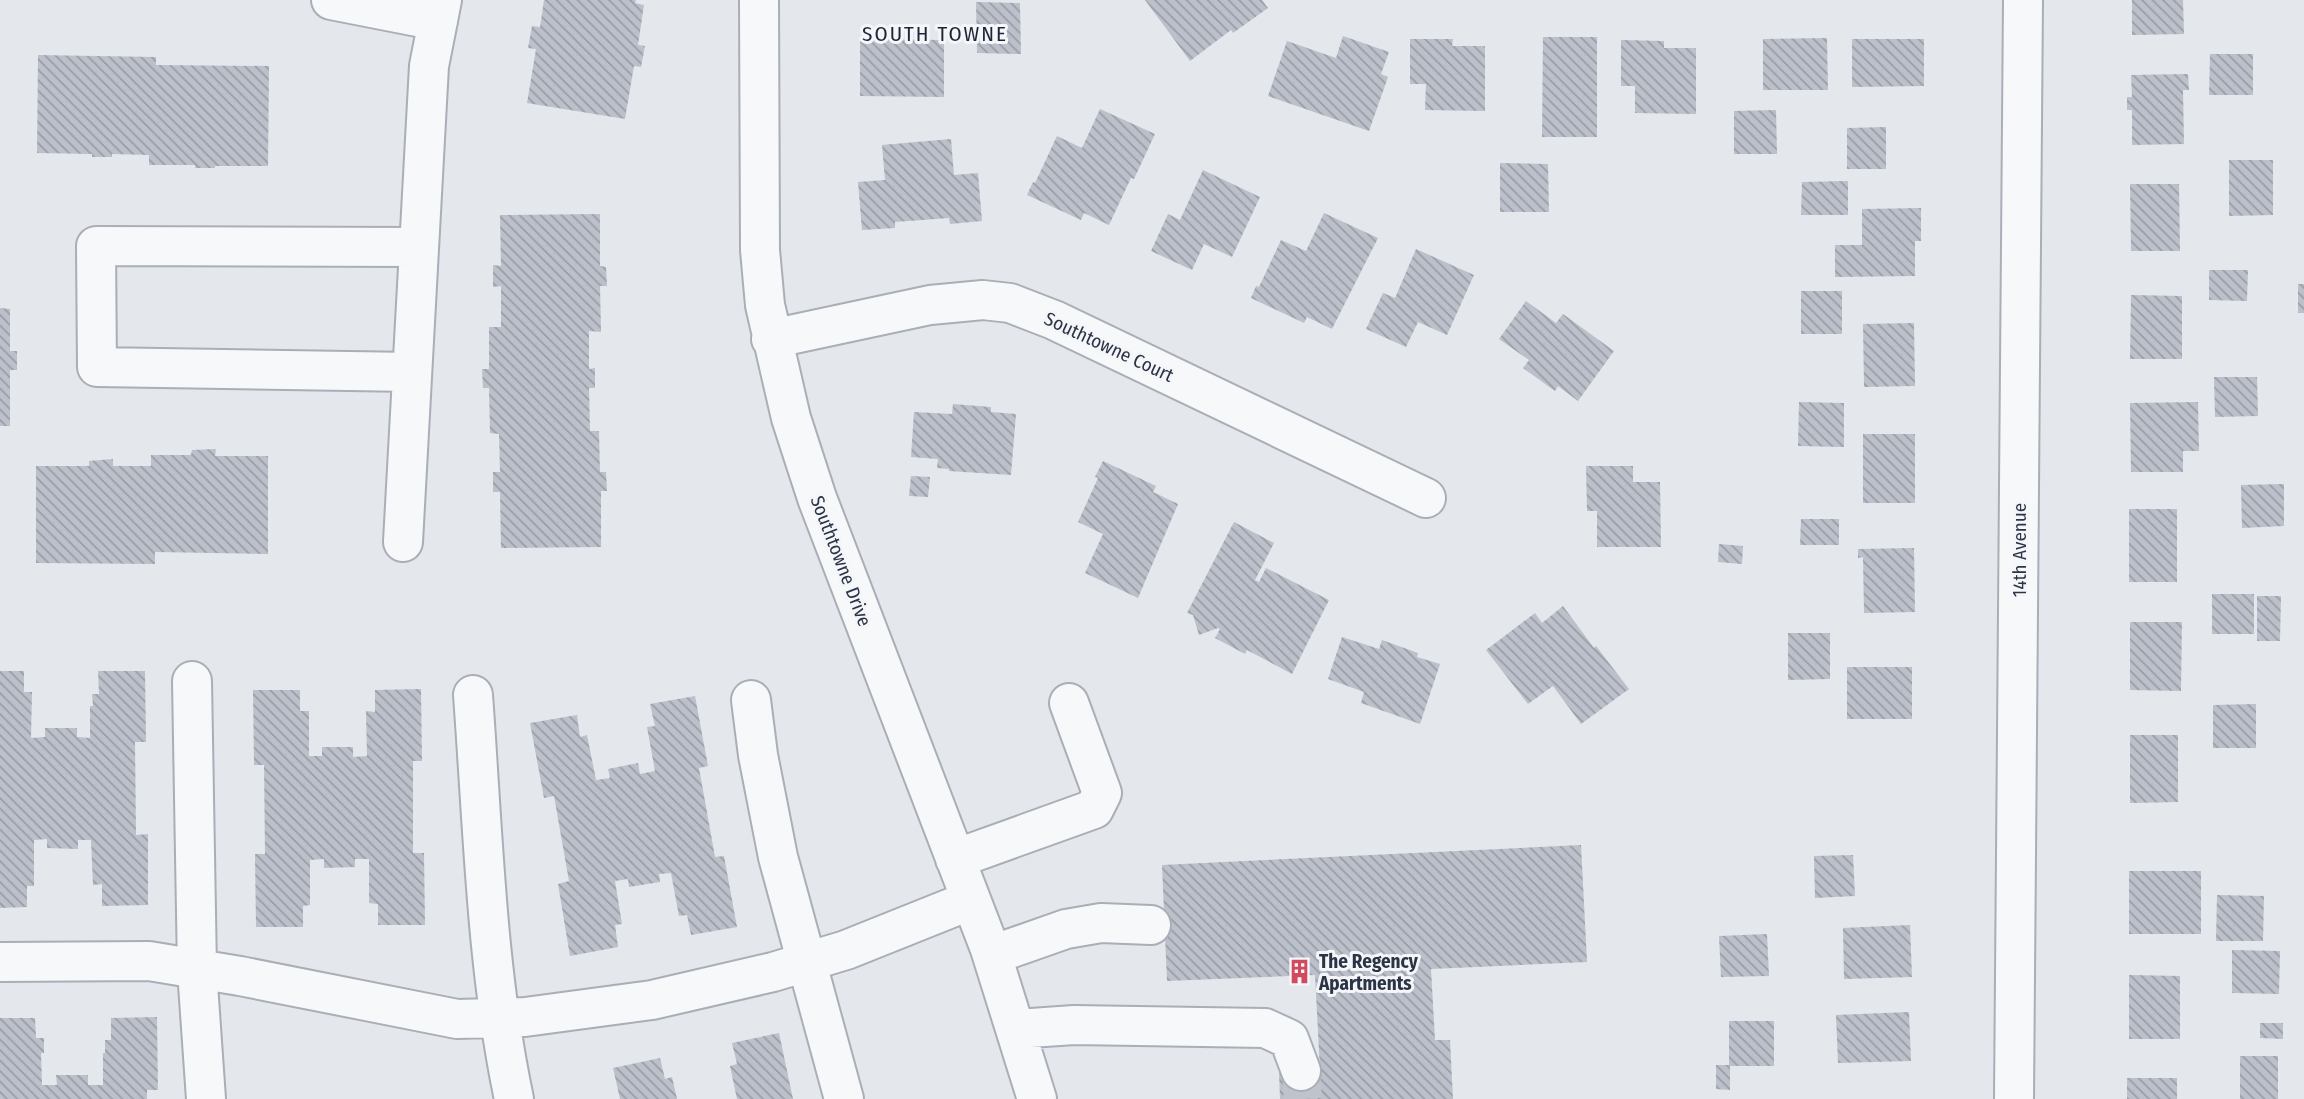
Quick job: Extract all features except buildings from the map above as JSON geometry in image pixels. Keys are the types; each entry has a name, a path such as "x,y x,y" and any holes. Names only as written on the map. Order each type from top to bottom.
{"street":[{"path":"331,0 440,10 429,66 402,542"},
{"name":"Southtowne Drive","path":"759,0 760,250 771,339 791,418 817,498 992,955 1037,1099"},
{"name":"14th Avenue","path":"2014,1099 2023,0"},
{"path":"412,372 97,367 96,247 419,247"},
{"name":"Southtowne Court","path":"771,339 930,305 983,300 1010,303 1054,320 1426,498"},
{"path":"192,681 198,970 206,1099"},
{"path":"473,695 499,1018 514,1099"},
{"path":"751,700 758,755 778,857 844,1099"},
{"path":"955,859 1094,808 1102,793 1069,703"},
{"path":"0,962 149,961 457,1019 525,1017 652,1000 773,972 846,950 971,900"},
{"path":"992,955 1066,929 1101,923 1151,925"},
{"path":"1016,1029 1074,1025 1265,1028 1289,1040 1301,1070"}],"tunnel":[{"path":"1301,1071 1303,1099"}],"place":[{"name":"The Regency Apartments","path":"1299,972"}],"district":[{"name":"SOUTH TOWNE","path":"935,34"}]}
